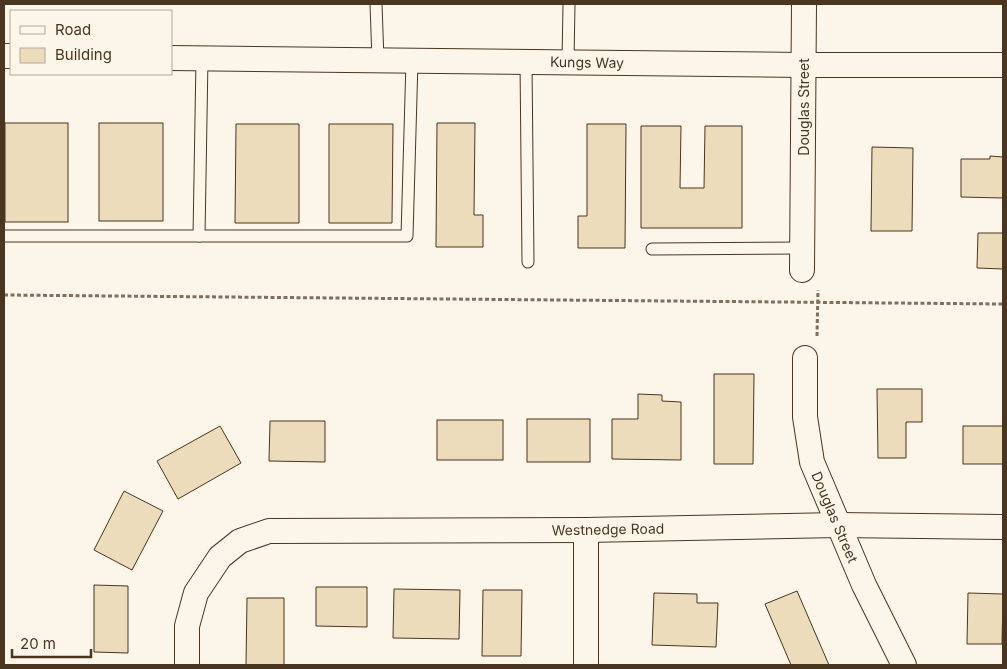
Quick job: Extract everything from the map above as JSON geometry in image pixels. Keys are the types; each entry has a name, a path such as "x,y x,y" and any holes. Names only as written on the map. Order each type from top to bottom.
{"street":[{"name":"Douglas Street","path":"802,259 804,4"},
{"name":"Kungs Way","path":"172,58 804,65 1003,65"},
{"name":"Douglas Street","path":"805,358 805,417 812,462 864,585 904,665"},
{"name":"Westnedge Road","path":"187,665 187,626 196,593 220,557 240,541 269,530 586,530 838,525 1003,527"},
{"path":"586,530 586,665"}],"lane":[{"path":"376,4 378,60"},
{"path":"568,62 569,4"},
{"path":"198,236 202,59"},
{"path":"4,236 407,236 412,61"},
{"path":"526,62 528,262"},
{"path":"652,249 802,259"}],"path":[{"path":"802,259 818,277 817,339 805,358"},
{"path":"4,295 1003,304"}],"building":[{"path":"5,123 68,123 68,222 5,222"},
{"path":"99,123 163,123 163,221 99,221"},
{"path":"437,123 475,123 474,215 483,215 483,247 436,247"},
{"path":"236,124 299,124 299,223 235,223"},
{"path":"329,124 393,124 392,223 329,223"},
{"path":"587,124 626,124 625,248 578,248 578,216 587,216"},
{"path":"641,126 681,126 680,188 704,188 705,126 742,126 742,228 641,228"},
{"path":"872,147 913,148 912,231 871,231"},
{"path":"990,156 1003,157 1003,198 961,197 961,159 990,159"},
{"path":"978,233 1003,233 1003,269 977,268"},
{"path":"714,374 754,374 753,464 714,464"},
{"path":"877,389 922,389 922,422 906,422 906,458 878,458"},
{"path":"638,394 662,395 662,401 681,402 681,460 612,459 612,419 638,419"},
{"path":"527,419 590,419 590,462 527,462"},
{"path":"437,420 503,420 503,460 437,460"},
{"path":"270,421 325,421 325,462 269,461"},
{"path":"220,426 241,463 178,499 157,461"},
{"path":"963,426 1003,426 1003,464 963,464"},
{"path":"124,491 163,511 132,570 94,550"},
{"path":"94,585 128,586 128,653 94,652"},
{"path":"316,587 367,587 367,627 316,626"},
{"path":"394,589 460,590 459,639 393,638"},
{"path":"483,590 522,590 521,656 482,656"},
{"path":"797,591 829,665 791,665 765,604"},
{"path":"654,593 697,594 697,603 718,603 716,647 652,645"},
{"path":"968,593 1003,594 1002,644 967,644"},
{"path":"247,598 284,598 284,665 246,665"}]}
